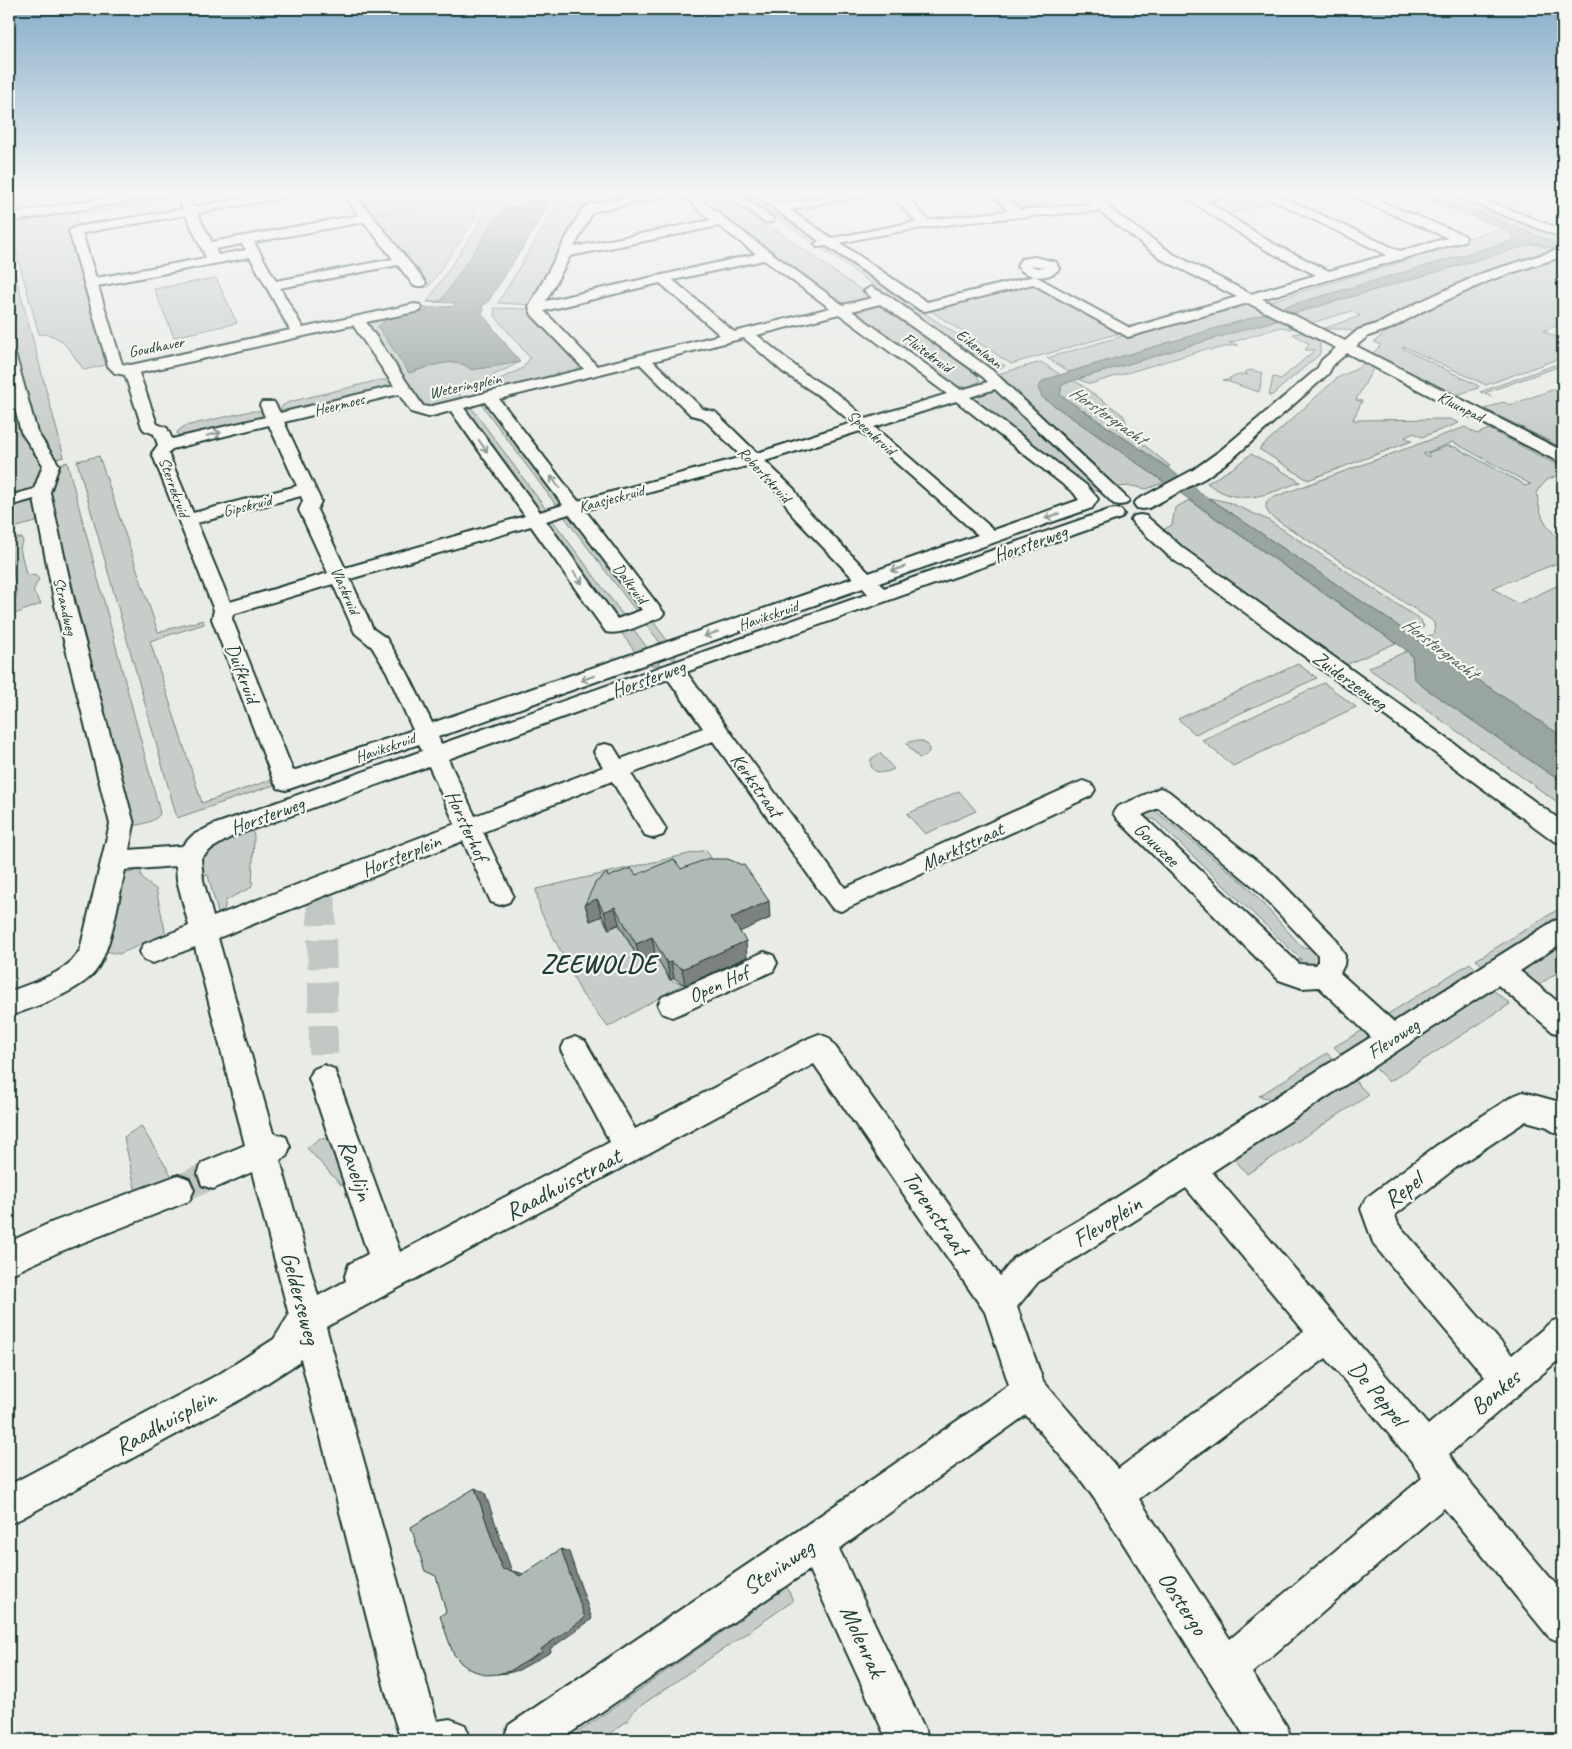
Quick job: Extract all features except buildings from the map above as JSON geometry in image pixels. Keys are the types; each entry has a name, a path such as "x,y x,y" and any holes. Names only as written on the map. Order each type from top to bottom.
{"street":[{"name":"Goudhaver","path":"88,274 115,366 120,370 131,370 357,320"},
{"path":"91,283 141,274"},
{"path":"265,274 299,333"},
{"path":"272,286 336,274"},
{"path":"411,274 419,283"},
{"path":"536,308 554,274"},
{"path":"536,308 687,274"},
{"name":"Fluitekruid","path":"793,274 959,396"},
{"path":"877,274 926,307 1036,276 1128,333 1331,274"},
{"name":"Kluunpad","path":"1201,274 1563,458"},
{"path":"1118,507 1124,519 1142,512 1168,489 1198,474 1227,454 1323,371 1340,367 1352,350 1379,334 1387,325 1418,308 1495,274"},
{"path":"663,279 732,338"},
{"name":"Eikenlaan","path":"861,283 988,374 1118,507"},
{"name":"Weteringplein","path":"357,320 417,410 428,412 884,299"},
{"path":"357,320 415,308"},
{"path":"536,308 537,312 595,372"},
{"name":"Speenkruid","path":"748,334 818,391 833,398 936,491 991,537"},
{"path":"9,357 29,432 51,465 41,492 9,501"},
{"name":"Robertskruid","path":"644,360 697,412 709,415 753,458 788,493 799,512 881,596"},
{"name":"Sterrekruid","path":"131,370 150,427 167,435 160,453 224,610"},
{"name":"Heermoes","path":"167,435 399,382"},
{"name":"Kaasjeskruid","path":"224,610 535,519 753,458 998,384"},
{"name":"Havikskruid","path":"286,782 1086,504 1089,499 1086,494 959,396"},
{"name":"Dalkruid","path":"455,406 613,626 654,613 490,398"},
{"name":"Heermoes","path":"249,410 271,412"},
{"name":"Vlaskruid","path":"271,412 312,501 308,510 365,633 379,643 397,672 434,754"},
{"name":"Gipskruid","path":"187,520 306,490"},
{"name":"Strandweg","path":"9,1004 68,979 86,964 93,951 116,861 122,824 65,605 41,492"},
{"name":"Horsterweg","path":"188,854 202,842 222,831 881,596 1118,507"},
{"name":"Zuiderzeeweg","path":"1142,512 1177,553 1563,834"},
{"name":"Duifkruid","path":"224,610 222,619 286,782"},
{"name":"Kerkstraat","path":"673,670 841,901"},
{"name":"Horsterplein","path":"153,952 214,928 321,892 468,828 611,762 717,731"},
{"name":"Horsterhof","path":"434,754 500,895"},
{"path":"611,762 654,829"},
{"name":"Marktstraat","path":"841,901 1083,790"},
{"name":"Gouwzee","path":"1160,797 1245,864 1263,880 1327,947 1332,956 1331,965 1324,975 1311,978 1301,977 1289,972 1125,812 1160,797"},
{"path":"116,861 188,854"},
{"name":"Gelderseweg","path":"188,854 190,880 214,928 269,1149 306,1320 407,1693 422,1740"},
{"name":"Flevoweg","path":"1222,1147 1563,929"},
{"name":"Open Hof","path":"672,1005 764,963"},
{"path":"1500,970 1563,1023"},
{"path":"1324,975 1392,1038"},
{"name":"Raadhuisstraat","path":"306,1320 819,1047"},
{"name":"Torenstraat","path":"819,1047 999,1303 1030,1392"},
{"path":"575,1050 629,1148"},
{"name":"Ravelijn","path":"324,1078 387,1262 346,1284 347,1299"},
{"name":"Repel","path":"1510,1379 1385,1234 1377,1209 1447,1156 1523,1106 1557,1115 1563,1121"},
{"name":"Flevoplein","path":"999,1303 1026,1270 1114,1217 1222,1147"},
{"path":"213,1174 269,1149"},
{"name":"De Peppel","path":"1188,1168 1426,1450 1446,1482 1563,1623"},
{"path":"9,1259 50,1239 178,1190"},
{"name":"Raadhuisplein","path":"9,1505 234,1385 286,1351 306,1320"},
{"name":"Bonkes","path":"1426,1450 1563,1334"},
{"path":"1030,1392 1104,1481 1328,1335"},
{"name":"Stevinweg","path":"524,1740 816,1542 1030,1392"},
{"name":"Oostergo","path":"1104,1481 1271,1740"},
{"path":"1225,1669 1446,1482"},
{"name":"Molenrak","path":"816,1542 909,1740"},
{"path":"442,1740 450,1740"}],"shaded area":[{"path":"9,274 15,274 64,457 56,459 32,427 9,327"},
{"path":"22,274 83,274 110,364 84,370 66,345 60,340 39,334"},
{"path":"415,274 438,274 428,288"},
{"path":"446,274 460,274 441,301 427,302"},
{"path":"459,274 506,274 487,303 481,307 484,309 482,314 520,362 471,370 465,365 449,363 409,373 378,327 385,320 427,311 425,308 454,306 455,303 427,302 441,301"},
{"path":"516,274 549,274 532,305 498,303"},
{"path":"803,274 838,274 869,296 869,299 845,305"},
{"path":"857,274 876,274 923,305 921,311 1005,366 993,370"},
{"path":"1362,274 1399,274 1281,308 1267,302"},
{"path":"1399,274 1430,274 1292,314 1281,308"},
{"path":"1430,274 1486,274 1406,308 1357,333 1345,329 1322,329 1360,316 1352,311 1311,323 1292,314"},
{"path":"1509,274 1563,274 1563,323 1543,331 1563,340 1563,357 1486,385 1405,347 1402,348 1479,386 1456,395 1418,376 1412,378 1370,356 1381,345 1374,342 1400,321 1456,293"},
{"path":"216,278 237,323 174,337 154,289"},
{"path":"1025,284 1034,284 1120,333 1011,364 928,309"},
{"path":"1252,303 1271,312 1069,372 1047,358 1126,335"},
{"path":"874,304 886,307 912,323 975,373 980,381 968,387 952,386 852,312"},
{"path":"425,308 428,311 385,320 409,373 450,363 465,365 472,370 520,362 459,393 463,401 434,407 425,406 365,321"},
{"path":"494,308 531,309 586,371 478,397 475,391 523,368 530,358 495,316"},
{"path":"1271,312 1283,318 1078,379 1062,385 1060,395 1167,467 1201,493 1563,737 1563,783 1422,686 1414,678 1412,657 1409,652 1042,397 1038,388 1043,381 1056,376"},
{"path":"1283,318 1296,327 1291,329 1281,327 1229,343 1238,345 1207,349 1090,384 1078,379"},
{"path":"1304,332 1316,335 1320,342 1320,354 1269,396 1273,377 1281,379 1315,350 1305,350 1309,344 1293,334"},
{"path":"9,362 26,432 48,465 38,491 9,498"},
{"path":"1041,362 1061,375 1043,381 1042,397 1164,482 1147,489 1132,486 1114,487 1096,466 998,374"},
{"path":"1364,362 1375,365 1356,400 1362,401 1353,420 1450,419 1459,423 1422,437 1414,433 1405,437 1412,441 1308,480 1259,449 1337,378 1358,368"},
{"path":"1563,362 1563,365 1485,393 1492,397 1480,392"},
{"path":"1251,370 1263,373 1259,392 1223,380 1231,380 1229,378 1243,374 1248,375 1245,372"},
{"path":"380,380 390,380 394,384 393,387 286,412 281,410 282,406 289,402"},
{"path":"1074,380 1123,415 1132,435 1170,466 1167,467 1060,395 1062,385"},
{"path":"1563,386 1563,448 1485,409 1503,402 1510,405"},
{"path":"989,390 996,391 1005,398 1104,489 1090,492 974,403 970,395"},
{"path":"481,404 487,404 561,501 562,505 559,509"},
{"path":"471,407 548,512 539,512 464,415 466,410"},
{"path":"251,411 260,411 264,415 262,418 186,437 177,434 185,426"},
{"path":"1465,427 1477,434 1489,429 1555,464 1563,461 1563,473 1547,480 1537,491 1539,507 1544,520 1563,543 1563,561 1492,588 1518,604 1563,583 1563,737 1418,639 1435,634 1434,623 1430,619 1272,517 1266,509 1269,499","holes":["1453,442 1530,484 1524,486 1522,483 1455,447 1447,446 1428,453 1429,457 1423,454"]},
{"path":"1251,454 1300,482 1253,497 1231,495 1219,491 1207,483 1233,468"},
{"path":"99,456 158,632 203,620 204,624 150,641 202,803 277,778 280,783 177,818 77,461"},
{"path":"67,462 160,814 151,821 133,826 48,486 57,465"},
{"path":"1209,498 1228,502 1268,520 1421,620 1424,627 1410,634"},
{"path":"30,499 35,501 40,521 9,529 9,503"},
{"path":"1189,500 1396,643 1341,667 1197,562 1161,531 1172,525 1175,508"},
{"path":"571,514 577,518 674,650 676,656 674,661 563,515"},
{"path":"551,518 660,665 650,665 641,660 543,524"},
{"path":"22,538 23,542 20,548 26,574 36,576 39,579 33,591 41,604 9,616 9,606 17,597 9,541"},
{"path":"1407,651 1412,657 1414,678 1422,686 1563,783 1563,806 1368,668"},
{"path":"1298,664 1317,678 1195,734 1178,719"},
{"path":"1324,683 1356,707 1233,766 1202,740"},
{"path":"921,741 928,745 929,751 926,756 919,758 906,743"},
{"path":"880,753 894,769 878,772 872,768 871,759"},
{"path":"959,791 976,811 925,834 907,814"},
{"path":"1156,802 1170,808 1153,809 1244,883 1302,947 1323,949 1320,970 1283,960 1302,960 1154,819 1137,819"},
{"path":"247,830 253,832 254,836 252,887 226,900 224,911 218,913 208,875 199,876 199,861 206,848 212,843 226,836"},
{"path":"706,850 722,875 595,911 598,918 602,916 608,929 619,925 639,961 655,954 670,980 683,984 608,1027 582,994 540,910 536,889"},
{"path":"141,869 143,879 147,884 156,889 167,940 143,944 119,954 105,951 119,883 126,874"},
{"path":"1562,907 1563,919 1485,967 1476,960"},
{"path":"1563,943 1563,969 1532,989 1523,975 1524,968"},
{"path":"1470,963 1476,969 1465,975 1468,978 1396,1024 1380,1019"},
{"path":"1492,989 1510,1004 1389,1082 1372,1065"},
{"path":"1368,1027 1373,1037 1343,1056 1334,1047"},
{"path":"1327,1053 1335,1061 1278,1097 1271,1099 1259,1096"},
{"path":"1352,1078 1369,1095 1247,1174 1231,1155"},
{"path":"141,1126 176,1183 141,1196 135,1188 124,1137"},
{"path":"320,1138 333,1140 346,1179 341,1185 307,1148"},
{"path":"787,1587 793,1601 633,1711 627,1721 601,1740 567,1740"}],"tunnel":[{"path":"321,896 324,1078"},
{"path":"178,1190 213,1174"}],"district":[{"name":"ZEEWOLDE","path":"599,963"}],"water label":[{"name":"Horstergracht","path":"1108,415"},
{"name":"Horstergracht","path":"1440,648"}]}
